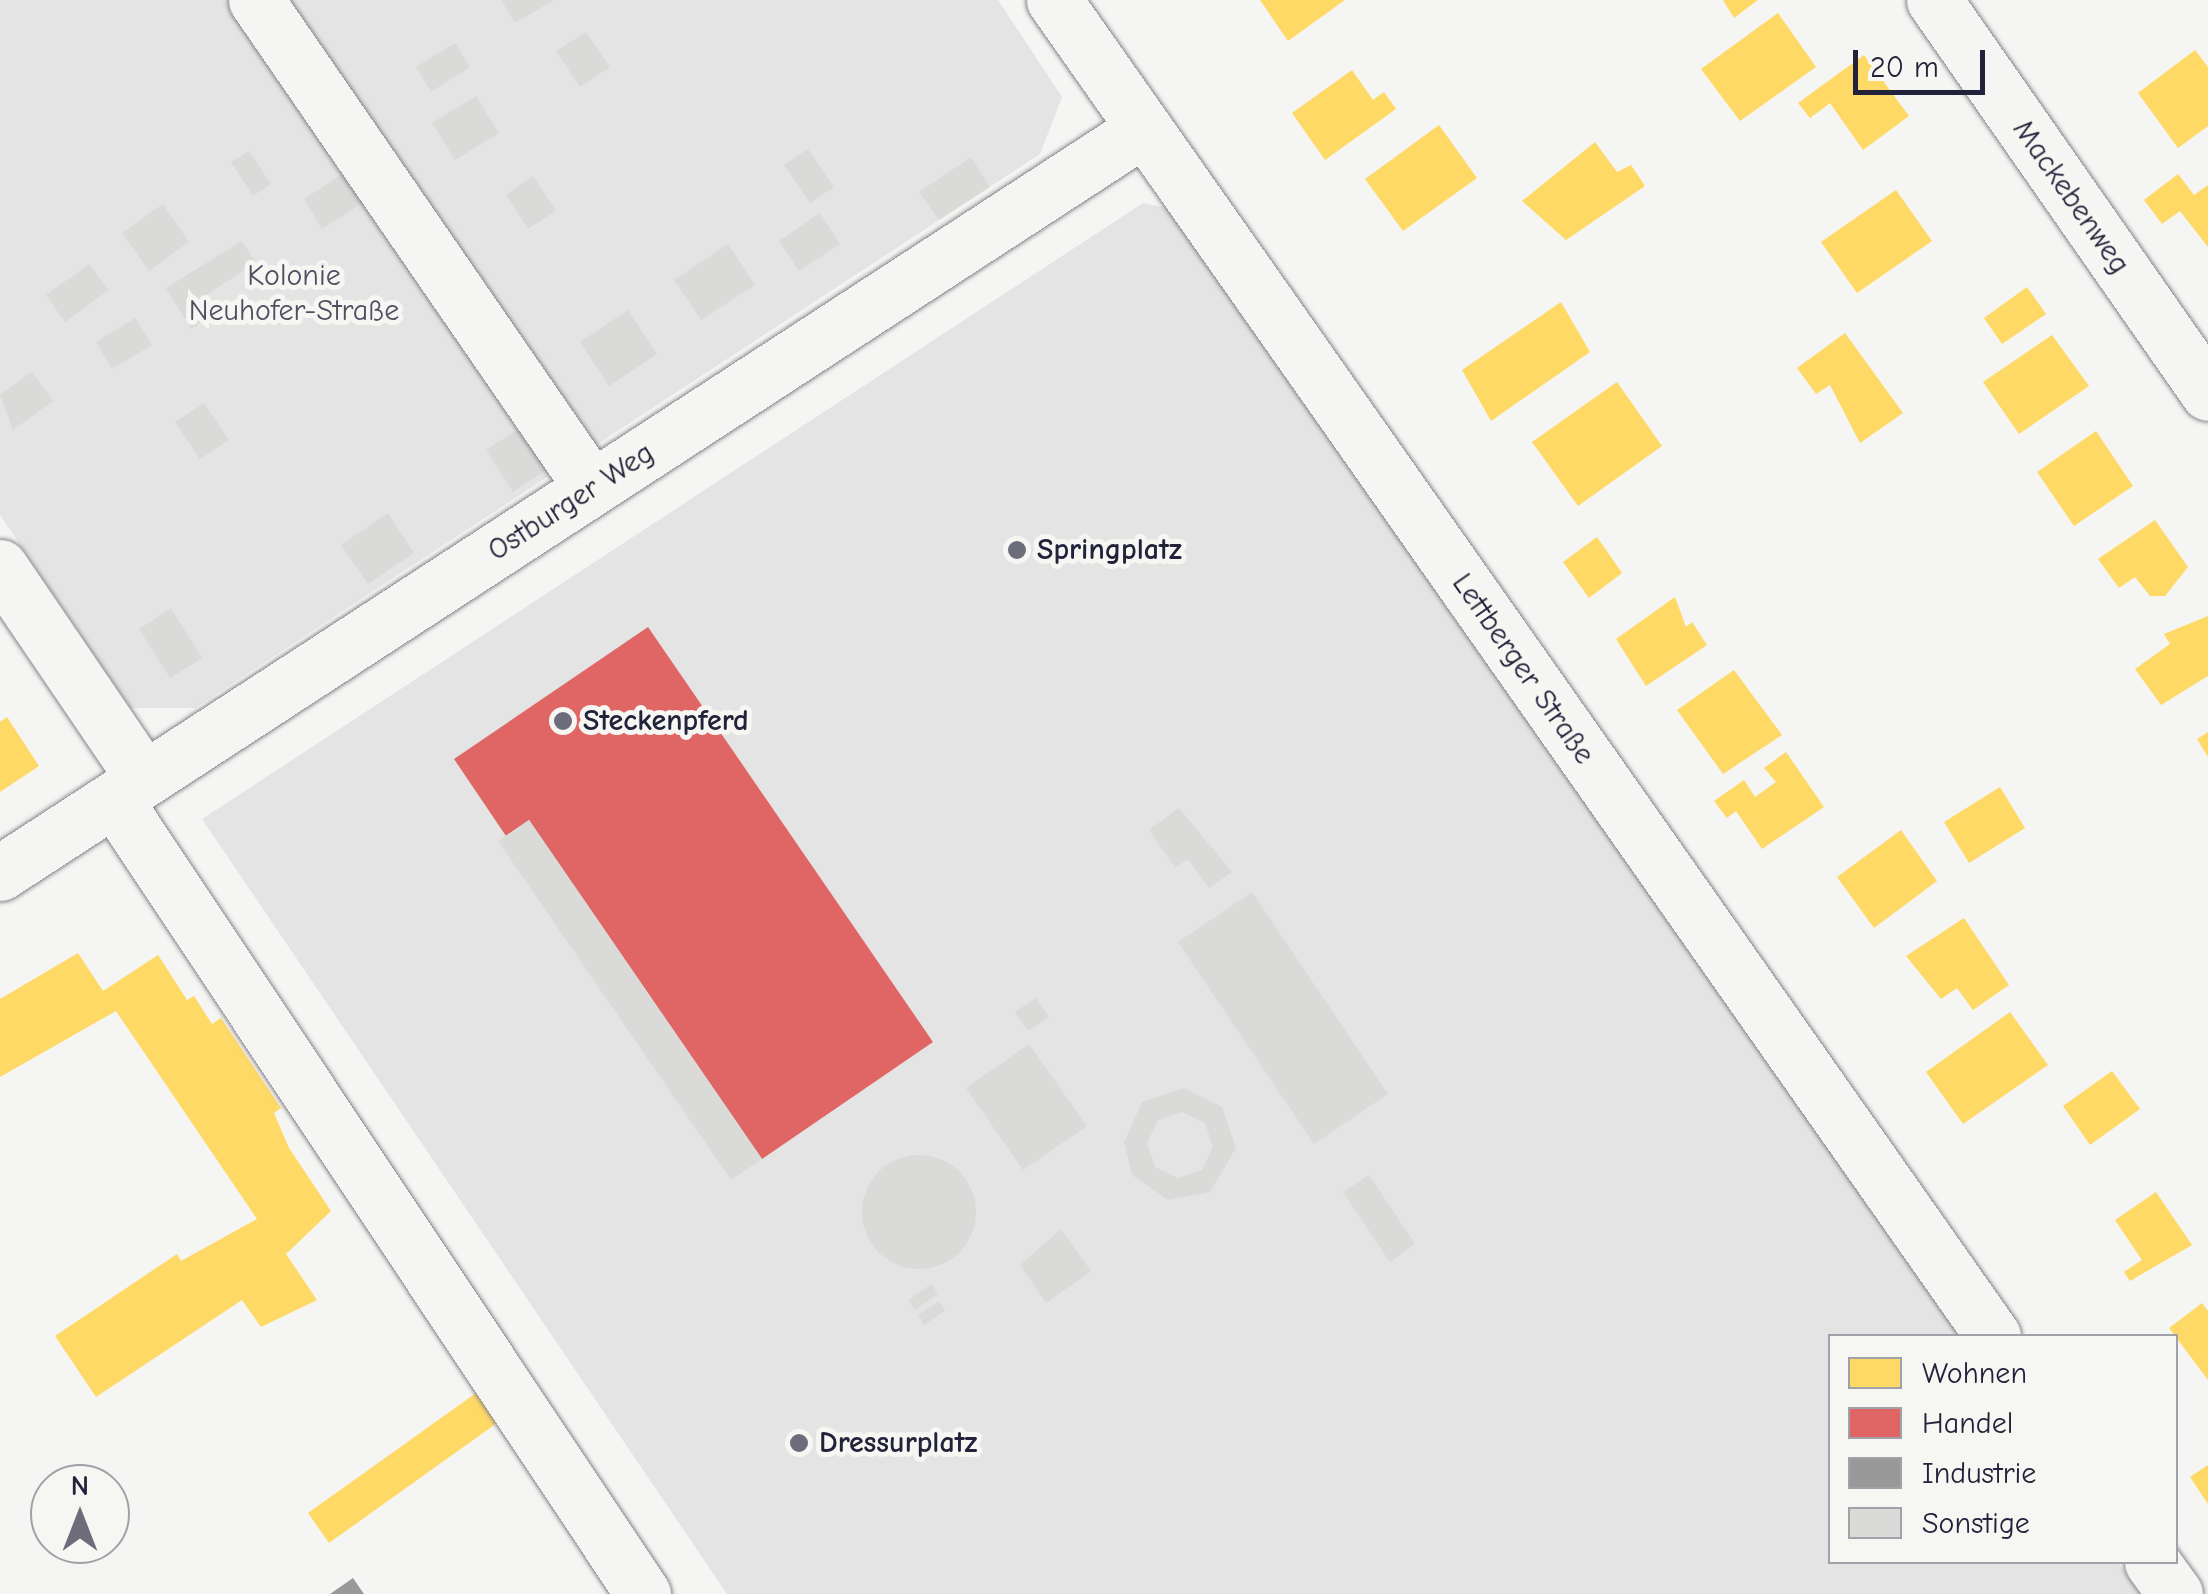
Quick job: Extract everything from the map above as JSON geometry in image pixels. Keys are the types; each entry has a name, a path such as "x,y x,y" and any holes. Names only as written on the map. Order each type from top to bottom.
{"street":[{"path":"256,0 592,488"},
{"name":"Lettberger Straße","path":"1054,0 1993,1334"},
{"name":"Mackebenweg","path":"1934,0 2208,393"},
{"name":"Ostburger Weg","path":"0,873 1142,130"},
{"path":"0,568 129,789 644,1594"},
{"path":"2153,1564 2175,1594"}],"green space":[{"name":"Kolonie Neuhofer-Straße","path":"0,0 998,0 1062,97 1040,154 195,708 131,708 0,515"},
{"path":"1143,203 1169,208 1962,1334 1828,1334 1828,1564 2119,1564 2141,1594 727,1594 202,819"}],"building: Wohnen":[{"path":"1260,0 1345,0 1288,41"},
{"path":"1723,0 1758,0 1734,18"},
{"path":"1778,13 1816,67 1740,121 1701,69"},
{"path":"2195,50 2208,67 2208,126 2178,148 2138,93"},
{"path":"1864,55 1909,116 1863,150 1830,103 1810,118 1798,103"},
{"path":"1352,70 1373,100 1384,92 1396,109 1325,160 1292,113"},
{"path":"1439,125 1477,178 1403,231 1365,179"},
{"path":"1595,142 1617,172 1631,165 1645,186 1566,240 1522,201"},
{"path":"2178,174 2194,195 2208,185 2208,247 2180,211 2162,224 2144,200"},
{"path":"1896,190 1932,241 1857,293 1821,242"},
{"path":"2027,287 2046,314 2002,344 1984,318"},
{"path":"1561,302 1590,352 1491,421 1462,370"},
{"path":"1845,333 1903,413 1860,443 1830,385 1816,394 1797,368"},
{"path":"2052,335 2089,386 2019,434 1983,382"},
{"path":"1617,382 1662,446 1578,506 1532,442"},
{"path":"2096,431 2133,486 2074,526 2037,472"},
{"path":"2155,520 2188,567 2165,596 2150,596 2135,577 2119,588 2098,559"},
{"path":"1597,537 1622,573 1589,598 1563,562"},
{"path":"1675,597 1686,627 1692,622 1707,645 1646,686 1616,639"},
{"path":"2208,616 2208,676 2161,705 2135,669 2170,644 2164,634"},
{"path":"1734,670 1782,735 1723,774 1677,710"},
{"path":"7,717 39,766 0,792 0,722"},
{"path":"2208,732 2208,757 2197,739"},
{"path":"1786,752 1824,807 1762,849 1736,811 1727,818 1714,801 1744,780 1755,797 1776,782 1764,768"},
{"path":"2000,787 2025,828 1969,863 1944,822"},
{"path":"1901,830 1937,881 1874,928 1837,877"},
{"path":"1964,918 2009,985 1973,1010 1957,988 1941,999 1906,956"},
{"path":"78,953 103,991 158,955 187,1000 194,996 212,1024 221,1018 281,1108 274,1113 289,1148 331,1211 286,1254 317,1300 261,1327 242,1300 96,1397 55,1336 177,1254 181,1261 257,1219 116,1011 0,1077 0,999"},
{"path":"2010,1012 2048,1065 1963,1124 1926,1072"},
{"path":"2112,1071 2140,1109 2090,1145 2063,1106"},
{"path":"2156,1192 2192,1245 2130,1281 2124,1272 2142,1260 2115,1220"},
{"path":"2202,1303 2208,1311 2208,1380 2178,1340 2178,1334 2169,1328"},
{"path":"476,1393 497,1423 329,1543 308,1513"},
{"path":"2208,1465 2208,1504 2190,1477"}],"building: Handel":[{"path":"648,627 933,1042 762,1159 529,820 506,836 454,759"}],"building: Industrie":[{"path":"353,1578 364,1594 330,1594"}],"building: Sonstige":[{"path":"501,0 554,0 515,23"},
{"path":"586,32 610,67 580,87 556,51"},
{"path":"455,43 470,67 431,92 416,67"},
{"path":"476,96 499,133 455,160 432,123"},
{"path":"808,149 834,187 810,203 784,165"},
{"path":"249,151 271,184 253,196 231,162"},
{"path":"971,157 990,187 939,220 919,192"},
{"path":"344,173 363,203 322,229 304,199"},
{"path":"533,176 556,211 528,229 506,195"},
{"path":"163,204 189,242 149,271 122,233"},
{"path":"820,213 840,244 799,271 779,241"},
{"path":"242,241 256,263 206,295 217,313 191,329 166,288"},
{"path":"728,244 755,285 701,320 674,280"},
{"path":"89,264 109,290 65,322 46,295"},
{"path":"628,310 657,354 609,386 580,342"},
{"path":"135,318 152,345 112,369 96,342"},
{"path":"32,372 53,401 13,430 0,395"},
{"path":"204,403 229,440 200,459 175,422"},
{"path":"523,426 550,467 513,492 486,450"},
{"path":"388,513 414,553 368,584 341,545"},
{"path":"171,608 202,658 170,678 139,629"},
{"path":"1179,808 1232,872 1209,888 1188,859 1175,868 1149,830"},
{"path":"529,820 762,1159 731,1180 498,841"},
{"path":"1252,892 1388,1094 1314,1144 1178,942"},
{"path":"1036,998 1049,1017 1028,1031 1015,1012"},
{"path":"1029,1044 1087,1126 1023,1170 966,1088"},
{"path":"1184,1088 1222,1107 1236,1148 1210,1192 1168,1200 1132,1175 1124,1142 1142,1102","holes":["1182,1112 1205,1123 1213,1147 1202,1170 1178,1178 1155,1167 1147,1143 1158,1120"]},
{"path":"919,1155 941,1159 960,1171 972,1190 976,1212 972,1234 960,1253 941,1265 919,1269 897,1265 878,1253 866,1234 862,1212 866,1190 878,1171 897,1159"},
{"path":"1369,1175 1415,1244 1390,1262 1343,1192"},
{"path":"1061,1229 1091,1271 1046,1303 1020,1265"},
{"path":"931,1284 938,1294 915,1310 909,1300"},
{"path":"939,1301 945,1311 924,1325 918,1315"}],"place":[{"name":"Springplatz","path":"1017,550"},
{"name":"Steckenpferd","path":"563,721"},
{"name":"Dressurplatz","path":"799,1443"}]}
